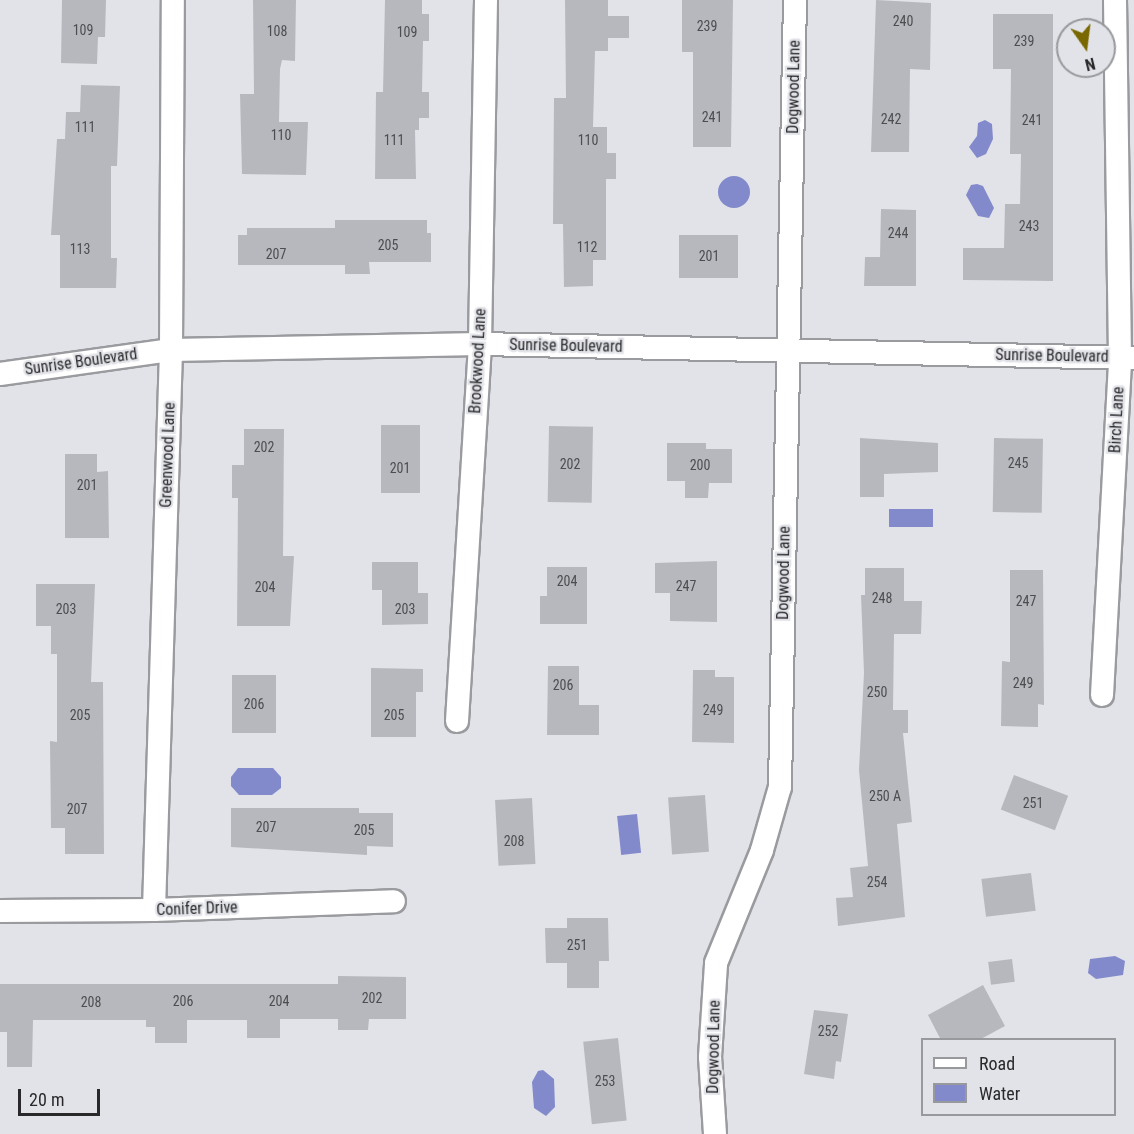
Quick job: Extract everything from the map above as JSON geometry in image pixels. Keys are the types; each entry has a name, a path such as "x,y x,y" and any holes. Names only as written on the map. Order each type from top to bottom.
{"street":[{"name":"Greenwood Lane","path":"154,910 171,350 173,0"},
{"name":"Brookwood Lane","path":"458,721 480,344 486,0"},
{"name":"Dogwood Lane","path":"715,1134 710,1057 716,963 762,850 780,787 795,0"},
{"name":"Birch Lane","path":"1102,695 1127,358 1115,0"},
{"name":"Sunrise Boulevard","path":"0,374 171,350 480,344 1127,358"},
{"name":"Conifer Drive","path":"0,911 154,910 394,901"}],"water":[{"path":"985,120 992,124 993,139 986,154 977,158 969,147 977,136 978,123"},
{"path":"734,176 745,181 750,192 745,203 734,208 723,203 718,192 723,181"},
{"path":"971,185 983,186 994,208 989,218 978,216 966,195"},
{"path":"889,509 933,509 933,527 889,527"},
{"path":"238,768 273,768 281,777 281,788 272,795 239,795 231,786 231,777"},
{"path":"637,814 641,853 621,855 617,816"},
{"path":"1115,956 1125,961 1123,975 1096,979 1088,973 1090,959"},
{"path":"543,1070 554,1079 555,1107 546,1116 534,1108 532,1082 538,1071"}],"building":[{"path":"62,0 106,0 105,37 98,37 97,64 61,63"},
{"path":"253,0 296,0 295,61 282,60 279,122 308,122 306,175 242,174 240,94 254,94"},
{"path":"385,0 422,0 422,14 429,14 429,41 423,41 422,92 429,92 429,118 419,118 419,130 415,130 416,179 375,179 376,92 383,92"},
{"path":"565,0 608,0 608,16 629,16 629,38 608,38 608,51 595,51 593,127 607,127 607,153 616,153 616,179 606,179 606,260 593,260 593,286 564,287 563,224 553,224 554,98 566,98"},
{"path":"682,0 733,0 731,147 693,147 693,52 682,52"},
{"path":"876,0 931,3 930,70 910,69 909,152 871,152"},
{"path":"993,14 1053,14 1053,281 963,280 963,248 1004,248 1005,204 1020,204 1021,154 1010,154 1011,69 993,69"},
{"path":"81,85 120,86 117,166 111,166 111,258 117,258 116,288 60,288 60,235 51,235 57,139 65,139 66,112 80,112"},
{"path":"881,209 916,210 916,286 864,286 865,257 880,257"},
{"path":"335,220 427,220 427,233 431,233 431,262 369,262 370,274 345,274 345,265 238,265 238,235 247,235 247,228 335,228"},
{"path":"679,235 738,235 738,278 679,278"},
{"path":"381,425 420,425 420,493 381,493"},
{"path":"549,426 593,427 592,503 548,502"},
{"path":"244,429 284,429 283,556 294,556 290,626 237,626 238,498 232,498 232,465 244,465"},
{"path":"860,438 938,443 938,472 884,474 884,497 860,497"},
{"path":"994,438 1043,439 1042,513 993,512"},
{"path":"667,443 706,443 706,449 732,449 732,483 709,483 708,498 685,498 685,481 667,481"},
{"path":"65,454 97,454 97,472 108,471 109,538 65,538"},
{"path":"717,561 717,622 670,621 670,593 655,593 655,563"},
{"path":"372,562 418,562 418,593 428,593 428,624 382,625 382,590 372,590"},
{"path":"547,567 587,567 587,624 540,624 540,596 547,596"},
{"path":"865,568 904,568 904,601 922,601 921,634 894,634 893,710 908,710 908,733 903,733 912,822 897,824 905,917 838,926 836,898 853,897 850,868 868,866 859,770 864,673 861,595 865,595"},
{"path":"1010,570 1043,570 1044,705 1038,704 1038,727 1001,726 1002,661 1010,662"},
{"path":"36,584 95,584 91,682 103,682 104,854 65,854 65,828 51,828 50,741 57,742 57,654 51,654 51,626 36,626"},
{"path":"548,666 579,666 579,705 599,705 599,735 547,735"},
{"path":"371,668 423,669 423,692 416,692 416,737 371,737"},
{"path":"693,670 715,670 715,677 734,677 734,743 692,742"},
{"path":"232,675 276,675 276,733 232,733"},
{"path":"1014,775 1068,796 1055,830 1001,810"},
{"path":"705,795 709,852 672,854 668,798"},
{"path":"532,798 535,864 499,866 495,800"},
{"path":"231,808 359,808 359,813 393,813 393,847 367,846 367,855 231,847"},
{"path":"1031,873 1036,911 986,917 981,879"},
{"path":"567,918 608,918 609,961 599,961 599,988 567,988 567,963 546,963 545,928 567,928"},
{"path":"1012,959 1015,982 991,985 988,962"},
{"path":"338,976 406,977 406,1019 369,1019 368,1030 338,1030 338,1019 280,1019 280,1038 247,1038 247,1020 187,1020 187,1043 155,1043 155,1027 146,1027 146,1020 33,1020 32,1067 7,1067 7,1032 0,1032 0,984 338,984"},
{"path":"983,985 1005,1026 983,1038 940,1038 928,1015"},
{"path":"814,1010 848,1014 841,1062 836,1061 834,1079 804,1074"},
{"path":"618,1038 627,1121 592,1124 583,1042"}]}
